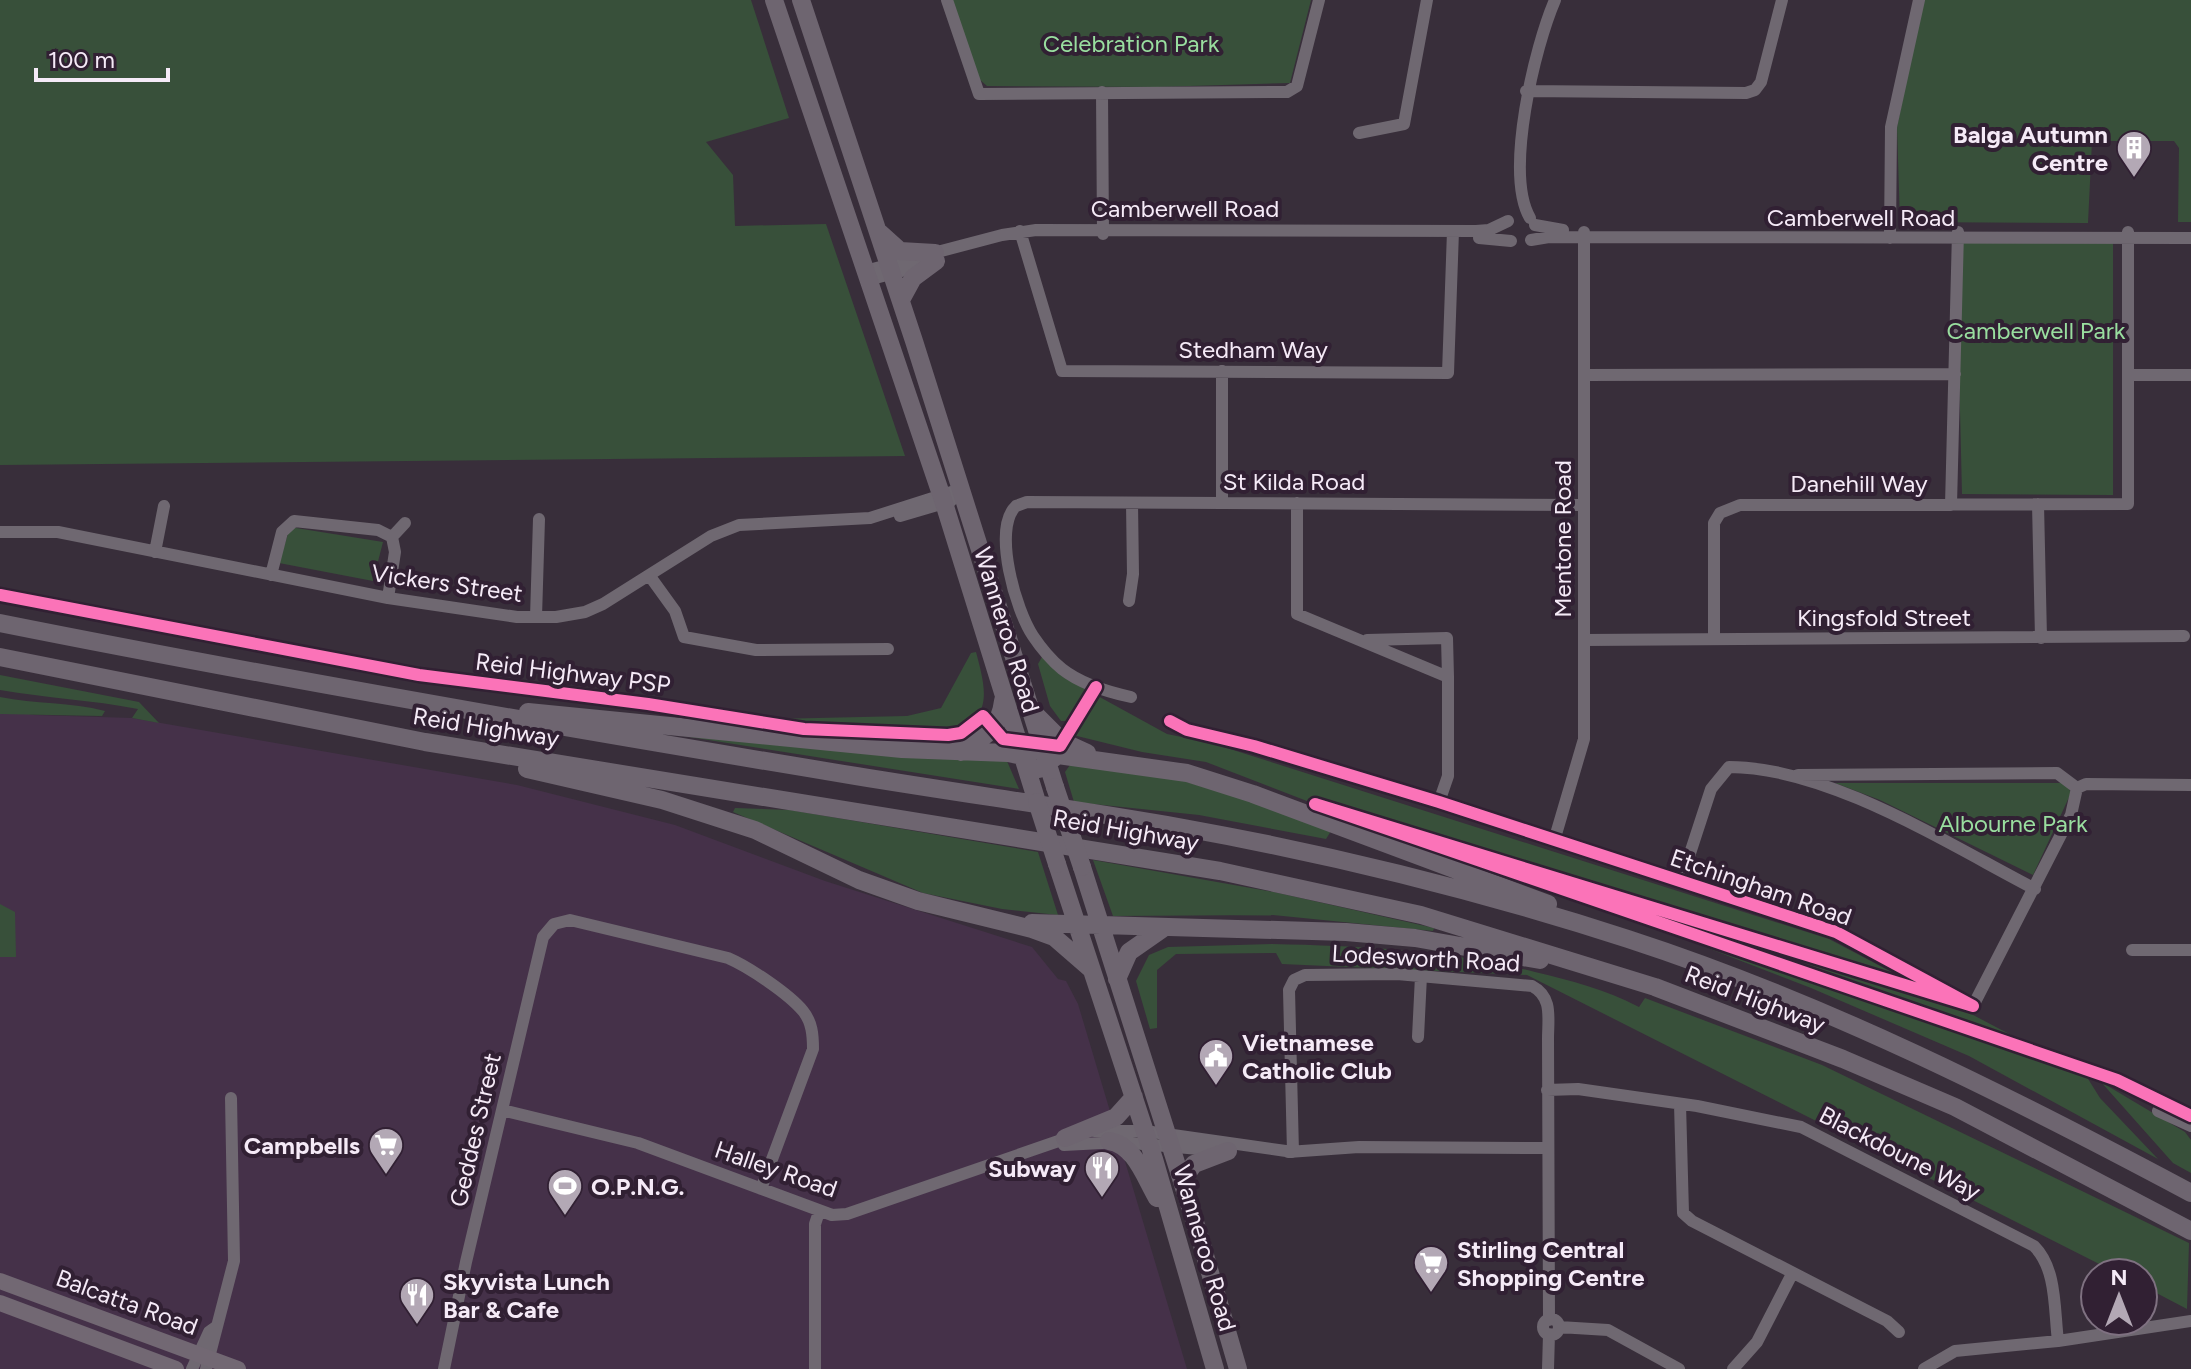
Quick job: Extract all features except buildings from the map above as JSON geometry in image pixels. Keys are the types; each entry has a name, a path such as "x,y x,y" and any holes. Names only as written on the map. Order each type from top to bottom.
{"highway":[{"name":"Wanneroo Road","path":"774,0 942,499 1021,755 1147,1138 1215,1369"},
{"name":"Wanneroo Road","path":"801,0 963,493 1048,771 1082,867 1182,1180 1238,1369"},
{"path":"878,231 900,251 936,257"},
{"path":"901,300 913,278 936,257"},
{"name":"Reid Highway","path":"0,623 421,705 1202,832 1343,860 1499,900 1631,940 1856,1026 1972,1079 2186,1191"},
{"name":"Reid Highway","path":"0,657 425,742 1220,871 1421,915 1655,987 1829,1053 1955,1107 2185,1228"},
{"path":"959,753 989,734 999,722 1003,698"},
{"path":"421,705 566,714 959,753 1021,755 1048,771"},
{"path":"1029,708 1063,742 1101,758"},
{"path":"425,742 662,800 755,830 859,880 962,913 1054,937 1092,970"},
{"path":"1035,791 1058,755 1101,758 1187,773 1253,794 1510,889 1631,940"},
{"path":"962,913 1077,926 1272,928 1415,938 1514,955 1655,987"},
{"path":"1117,979 1130,950 1164,927"},
{"path":"1065,1138 1116,1117 1134,1097"},
{"path":"1109,1141 1122,1145 1131,1153 1172,1225"},
{"path":"1182,1180 1194,1164 1228,1151"}],"main road":[{"name":"Balcatta Road","path":"0,1281 201,1363 238,1369"},
{"name":"Balcatta Road","path":"0,1303 176,1369"}],"street":[{"path":"947,0 979,94 1287,92 1297,86 1319,0"},
{"path":"1359,133 1404,124 1427,0"},
{"path":"1526,91 1746,93 1755,90 1761,82 1782,0"},
{"path":"1890,234 1891,127 1919,0"},
{"path":"1522,189 1532,221 1531,240 1519,244 1511,241 1506,234 1522,189 1526,91 1552,1"},
{"path":"1102,92 1103,233"},
{"path":"1510,220 1523,215 1532,221"},
{"name":"Camberwell Road","path":"1453,235 1489,230 1510,220"},
{"name":"Camberwell Road","path":"1532,221 1584,236"},
{"name":"Camberwell Road","path":"1531,240 1584,236 2128,235 2191,232"},
{"name":"Camberwell Road","path":"867,276 1021,235 1453,235 1498,237 1511,241"},
{"name":"Stedham Way","path":"1021,235 1062,371 1448,373 1453,235"},
{"name":"Camberwell Road","path":"2128,235 2191,238"},
{"path":"2128,235 2128,375 2191,375"},
{"name":"Mentone Road","path":"1554,841 1584,739 1584,236"},
{"path":"1951,505 1958,236"},
{"path":"1222,371 1222,502"},
{"path":"1584,375 1955,374"},
{"name":"Danehill Way","path":"1714,639 1714,523 1720,513 1740,505 2128,504 2128,375"},
{"name":"Vickers Street","path":"0,532 58,532 388,598 536,617 585,612 711,536 739,525 870,518 880,521 963,493"},
{"name":"St Kilda Road","path":"1131,697 1096,687 1064,671 1031,634 1008,568 1005,536 1009,515 1027,502 1584,505"},
{"path":"1129,601 1133,574 1132,503"},
{"path":"1297,503 1297,614 1448,677"},
{"path":"2038,504 2041,638"},
{"path":"155,552 164,506"},
{"path":"536,617 539,519"},
{"path":"271,575 282,532 294,521 378,530 392,537"},
{"path":"392,537 405,523"},
{"path":"388,598 395,552 392,537"},
{"path":"649,575 675,611 684,637 756,650 888,649"},
{"name":"Kingsfold Street","path":"1584,640 2184,636"},
{"path":"1360,640 1447,638 1448,776 1439,802"},
{"name":"Etchingham Road","path":"1170,721 1187,730 1254,746 1439,802 1836,932 1973,1006"},
{"path":"1681,881 1711,789 1729,767 1755,767 1874,806 2035,889"},
{"path":"1787,775 2057,773 2077,788"},
{"path":"2077,788 2086,784 2191,785"},
{"path":"1973,1006 2071,815 2077,788"},
{"name":"Etchingham Road","path":"1973,1006 1315,804 2117,1080 2191,1116"},
{"name":"Geddes Street","path":"444,1368 543,937 554,924 570,920 728,958 803,1011 812,1030 813,1049 761,1189"},
{"path":"2132,950 2191,950"},
{"name":"Lodesworth Road","path":"1293,1152 1289,990 1294,980 1305,975 1421,976 1532,986 1542,991 1547,1000 1546,1148 1552,1327 1548,1369"},
{"path":"1418,1037 1421,976"},
{"name":"Etchingham Road","path":"2117,1080 2151,1107 2191,1126"},
{"name":"Blackdoune Way","path":"1547,1090 1578,1089 1801,1127 2034,1246 2044,1256 2049,1270 2058,1341"},
{"path":"201,1363 216,1327 234,1261 231,1098"},
{"path":"1680,1104 1683,1213 1692,1221 1792,1274 1887,1321 1899,1332"},
{"name":"Halley Road","path":"502,1110 638,1143 819,1212 847,1214 1065,1138 1104,1130 1169,1140"},
{"name":"Halley Road","path":"1033,1150 1147,1138"},
{"path":"1169,1140 1293,1152"},
{"path":"1169,1140 1228,1151 1293,1152 1359,1147 1546,1148"},
{"path":"815,1369 815,1224 819,1212"},
{"path":"1733,1369 1757,1342 1792,1274"},
{"path":"2159,1327 2191,1321"},
{"path":"1552,1327 1608,1330 1679,1369"},
{"path":"2159,1327 2191,1328"},
{"path":"1924,1369 1955,1351 2086,1337"}],"shaded area":[{"path":"0,708 34,715 132,718 517,785 675,825 825,881 1032,947 1058,979 1066,981 1078,1004 1187,1369 0,1369"}],"green space":[{"path":"0,0 751,0 789,118 706,142 733,175 735,226 826,224 905,456 0,465"},
{"name":"Celebration Park","path":"952,0 1311,0 1290,83 1158,87 987,86 978,78"},
{"path":"1923,0 2191,0 2191,222 2178,222 2179,148 2174,141 2092,141 2088,223 1900,222 1897,127"},
{"name":"Camberwell Park","path":"1956,242 2113,243 2113,495 1962,494"},
{"path":"290,527 383,542 373,581 279,563"},
{"path":"976,652 984,690 983,701 974,719 963,725 948,729 807,726 772,719 907,716 941,708 971,653"},
{"path":"1042,657 1063,677 1089,691 1072,721 1061,721 1050,706 1038,664"},
{"path":"0,675 139,702 159,723 132,718 138,709 0,690"},
{"path":"1096,695 1167,734 1211,743 1829,939 2085,1074 2100,1098 2158,1159 1969,1056 1811,988 1630,918 1452,857 1206,762 1142,752 1073,735"},
{"path":"0,697 105,711 102,716 0,714"},
{"path":"683,736 1007,761 1019,789"},
{"path":"1070,765 1148,771 1237,796 1331,831 1326,839 1199,815 1074,802 1065,772"},
{"name":"Albourne Park","path":"1835,783 2066,783 2071,793 2033,875 1880,800"},
{"path":"735,808 790,810 1038,852 1058,915 1002,909 923,893 733,812"},
{"path":"1093,860 1274,892 1434,928 1433,931 1273,915 1113,916"},
{"path":"0,904 15,912 16,957 0,957"},
{"path":"1272,944 1404,950 1549,975 1614,995 1639,1007 1645,998 1822,1065 2189,1243 2187,1309 2159,1294 2159,1257 2085,1257 1527,975 1282,964 1276,953 1176,954 1157,970 1157,1028 1150,1029 1136,981 1149,955 1168,947"},
{"path":"2101,1082 2185,1132 2191,1140 2191,1173 2173,1163"}],"cycle path":[{"name":"Reid Highway PSP","path":"0,595 419,675 648,704 804,729 948,735 961,733 983,716 1003,739 1060,746 1096,687"},
{"path":"1170,721 1187,730 1254,746 1439,802 1836,932 1973,1006 1315,804 2117,1080 2191,1116"}],"place":[{"name":"Balga Autumn Centre","path":"2134,179"},
{"name":"Vietnamese Catholic Club","path":"1216,1087"},
{"name":"Campbells","path":"386,1176"},
{"name":"Subway","path":"1102,1199"},
{"name":"O.P.N.G.","path":"565,1217"},
{"name":"Stirling Central Shopping Centre","path":"1431,1294"},
{"name":"Skyvista Lunch Bar & Cafe","path":"417,1326"}]}
